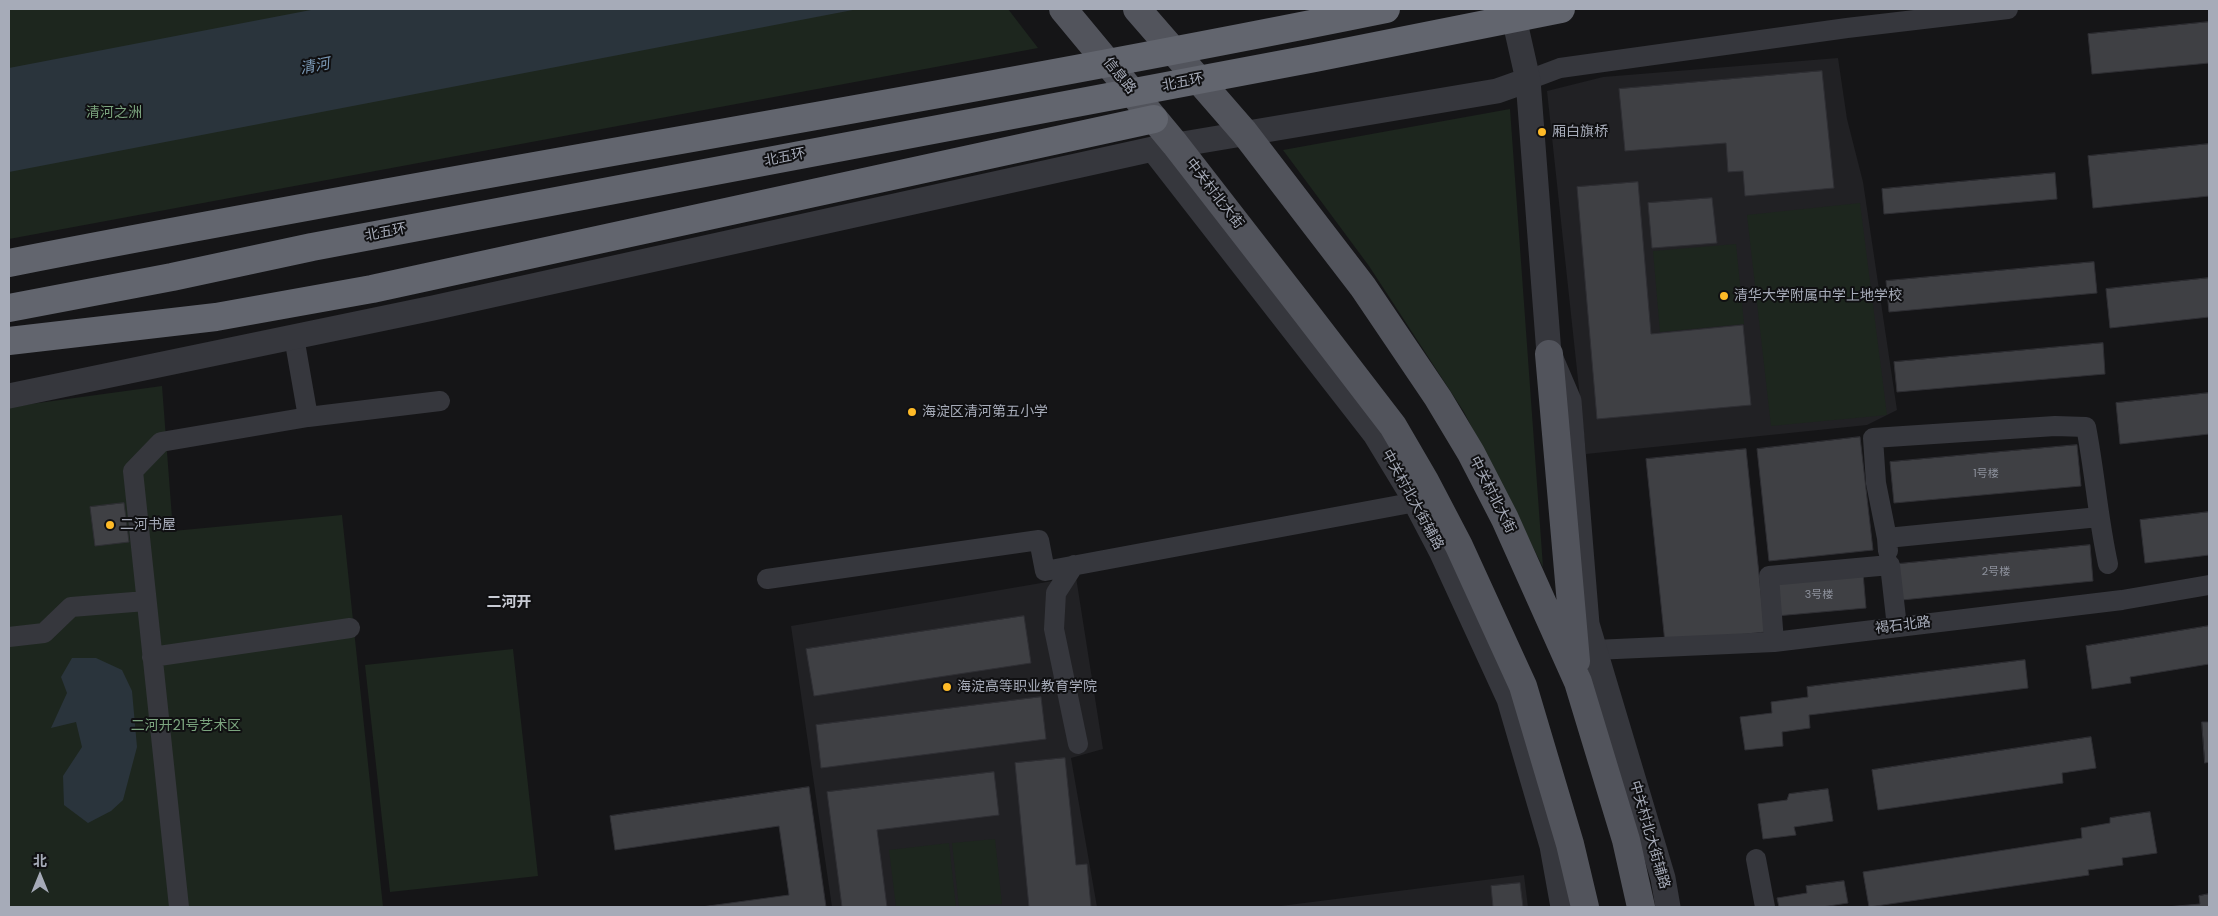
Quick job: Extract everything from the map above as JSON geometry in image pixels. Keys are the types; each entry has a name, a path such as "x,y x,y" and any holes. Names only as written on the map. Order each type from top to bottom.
{"highway":[{"path":"9,263 162,233 1020,78 1386,9"},
{"name":"北五环","path":"9,308 172,277 312,247 1305,60 1560,9"},
{"path":"9,341 216,317 372,289 1154,120"}],"main road":[{"path":"1140,12 1244,132"},
{"name":"信息路","path":"1072,19 1154,120 1164,146"},
{"name":"中关村北大街","path":"1244,132 1363,287 1438,398 1471,453 1505,519 1578,682 1626,840 1641,907"},
{"name":"中关村北大街","path":"1164,146 1393,426 1425,481 1459,546 1523,686 1570,844 1585,907"},
{"path":"1549,354 1578,682"}],"street":[{"name":"中关村北大街辅路","path":"1512,9 1528,80 1549,354 1569,401 1587,624 1663,878 1668,907"},
{"path":"9,396 443,306 1164,146 1497,91 1560,68 1847,28 2008,9"},
{"name":"中关村北大街辅路","path":"1164,146 1376,434 1416,502 1442,553 1509,700 1552,846 1563,907"},
{"path":"294,337 308,417"},
{"path":"179,907 133,471 161,442 308,417 440,401"},
{"path":"1897,627 1887,538 1876,483 1872,438 2054,426 2086,427 2095,472 2099,517 2108,564"},
{"path":"767,580 1039,540 1045,570 1416,502"},
{"path":"1887,538 2099,517"},
{"path":"1074,565 1056,593 1054,629 1078,744"},
{"path":"1774,642 1769,576 1890,565"},
{"name":"褐石北路","path":"1594,650 1774,642 2122,600 2209,585"},
{"path":"9,637 44,633 71,607 146,601"},
{"path":"152,657 350,628"},
{"path":"1756,859 1765,907"}],"shaded area":[{"name":"清华大学附属中学上地学校","path":"1838,58 1847,119 1863,182 1897,410 1867,425 1586,454 1547,91 1603,77"},
{"name":"海淀高等职业教育学院","path":"1076,577 1103,749 1071,758 1097,907 832,907 791,626"},
{"path":"1524,875 1528,907 1273,907"}],"green space":[{"name":"清河之洲","path":"9,9 1008,9 1038,48 9,239"},
{"path":"1510,109 1543,567 1464,412 1369,266 1283,150"},
{"path":"1860,203 1887,415 1771,426 1747,215"},
{"path":"1736,244 1744,324 1660,332 1653,251"},
{"name":"二河开21号艺术区","path":"162,386 173,531 342,515 383,907 9,907 9,407"},
{"path":"513,649 538,876 390,892 365,665"},
{"path":"995,839 1002,904 959,907 952,843"},
{"path":"949,843 956,907 896,907 889,850"}],"water":[{"name":"清河","path":"316,9 858,9 9,172 9,68"},
{"path":"72,658 96,658 122,670 132,691 137,747 123,800 111,811 88,823 64,805 63,776 82,747 76,722 51,728 67,693 61,677"}],"building":[{"path":"2209,22 2209,63 2092,74 2088,34"},
{"path":"1822,71 1834,188 1745,196 1743,171 1728,172 1726,143 1625,151 1619,89"},
{"path":"2209,144 2209,196 2093,208 2088,156"},
{"path":"2055,173 2057,199 1884,214 1882,189"},
{"path":"1638,182 1651,334 1743,325 1751,405 1597,419 1577,187"},
{"path":"1712,198 1717,243 1652,248 1648,203"},
{"path":"2094,262 2097,293 1889,312 1886,281"},
{"path":"2209,278 2209,317 2110,328 2106,289"},
{"path":"2103,343 2105,374 1897,392 1894,362"},
{"path":"2209,393 2209,434 2120,444 2116,403"},
{"path":"1860,437 1873,550 1769,561 1757,449"},
{"path":"2077,445 2081,486 1894,503 1890,462"},
{"path":"1746,449 1765,632 1665,643 1646,459"},
{"name":"二河书屋","path":"124,503 129,542 95,546 90,507"},
{"path":"2209,512 2209,555 2145,563 2140,520"},
{"path":"2090,545 2093,581 1902,600 1898,564"},
{"path":"1863,573 1866,608 1776,616 1772,582"},
{"path":"1024,616 1031,663 814,696 806,649"},
{"path":"2209,626 2209,664 2130,677 2131,683 2092,689 2086,646"},
{"path":"2025,660 2028,688 1809,715 1810,728 1782,732 1783,746 1745,750 1740,717 1772,713 1771,702 1808,697 1807,687"},
{"path":"1041,697 1046,739 821,768 816,725"},
{"path":"2202,722 2209,722 2209,762 2205,763"},
{"path":"2091,737 2096,768 2062,773 2063,783 1878,810 1872,770"},
{"path":"1065,758 1076,865 1087,864 1091,907 1029,907 1015,763"},
{"path":"994,772 999,815 877,830 887,907 842,907 827,792"},
{"path":"809,787 826,907 701,907 789,895 779,826 615,850 610,816"},
{"path":"1828,789 1833,821 1794,827 1796,835 1763,839 1758,804 1787,800 1789,794"},
{"path":"2150,812 2157,853 2122,858 2123,865 2088,870 2089,875 1869,907 1863,872 2082,838 2081,828 2110,823 2110,818"},
{"path":"1844,881 1848,903 1822,907 1779,907 1777,898 1807,893 1806,886"},
{"path":"1520,883 1523,907 1493,907 1491,886"},
{"path":"2209,894 2209,907 2166,907 2200,904 2199,896"}],"place":[{"name":"厢白旗桥","path":"1542,132"},
{"name":"清华大学附属中学上地学校","path":"1724,296"},
{"name":"海淀区清河第五小学","path":"912,412"},
{"name":"二河书屋","path":"110,525"},
{"name":"海淀高等职业教育学院","path":"947,687"}],"district":[{"name":"二河开","path":"509,603"}]}
